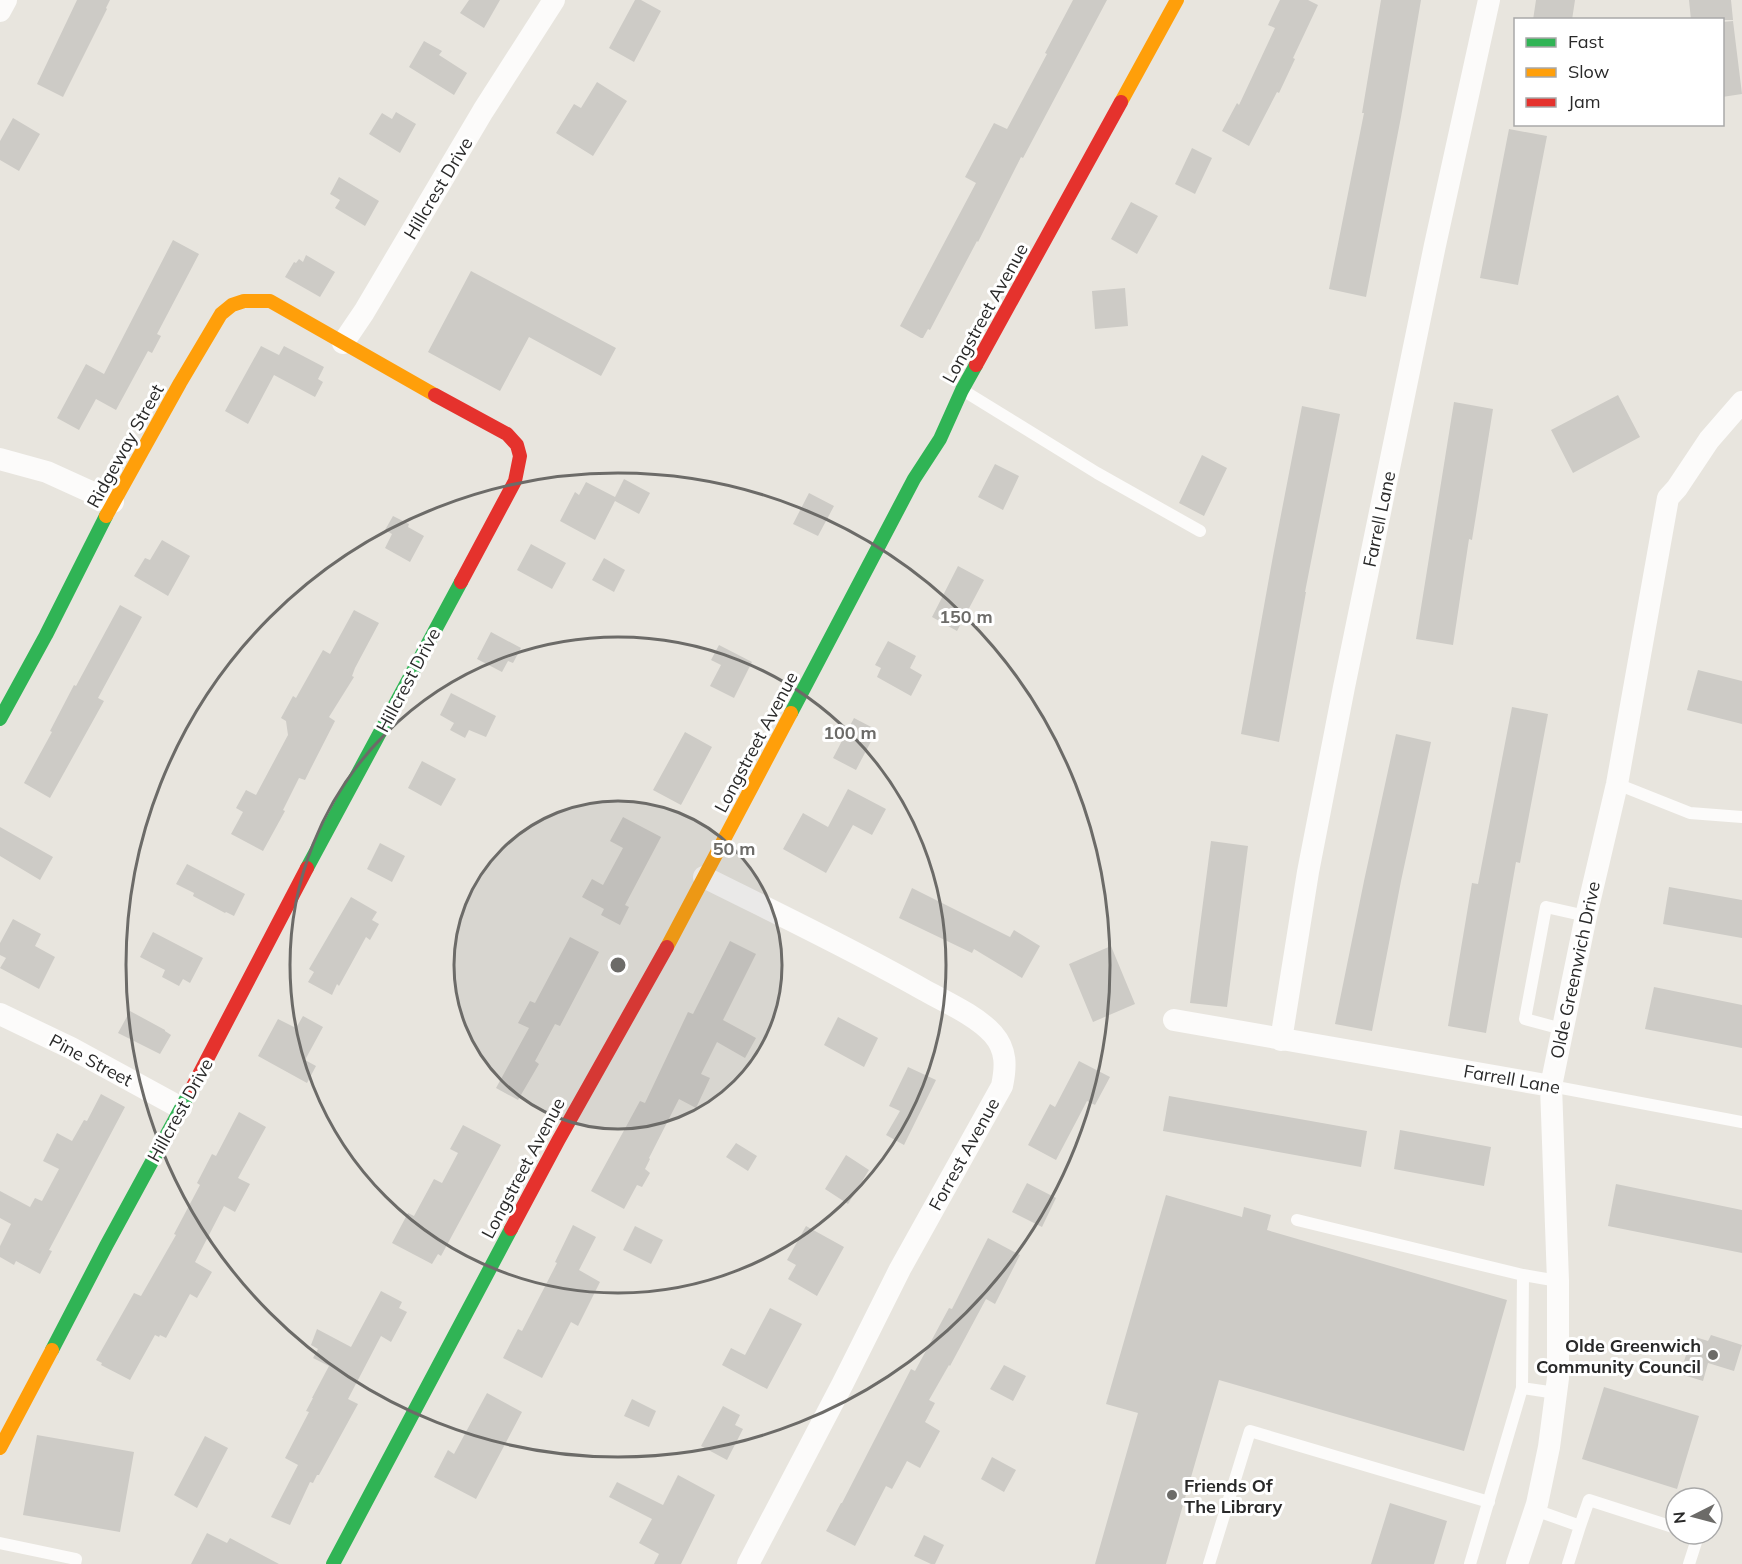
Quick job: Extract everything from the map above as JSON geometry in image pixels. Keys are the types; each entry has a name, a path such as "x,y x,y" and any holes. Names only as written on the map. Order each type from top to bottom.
{"street":[{"path":"0,11 6,0"},
{"name":"Hillcrest Drive","path":"0,1448 111,1236 223,1031 284,910 515,481 521,458 519,448 512,439 343,343 364,312 483,111 554,0"},
{"name":"Longstreet Avenue","path":"333,1564 558,1141 649,980 914,479 940,439 962,390 1177,0"},
{"name":"Farrell Lane","path":"1281,1040 1308,872 1342,697 1435,245 1489,0"},
{"name":"Ridgeway Street","path":"0,719 114,502 180,382 221,314 239,301 255,298 270,301 343,343"},
{"name":"Olde Greenwich Drive","path":"1517,1564 1535,1510 1550,1447 1558,1378 1558,1281 1551,1086 1562,1029 1617,784 1668,498 1709,441 1742,402"},
{"path":"0,459 46,472 114,502"},
{"name":"Forrest Avenue","path":"704,877 875,962 969,1016 992,1033 1005,1058 1002,1086 900,1269 827,1414 747,1564"},
{"name":"Pine Street","path":"0,1014 71,1048 181,1108"},
{"name":"Farrell Lane","path":"1174,1020 1551,1086"}],"lane":[{"path":"962,390 1097,473 1200,531"},
{"path":"1617,784 1690,813 1742,817"},
{"path":"1562,1029 1525,1019 1546,907 1586,916"},
{"name":"Farrell Lane","path":"1551,1086 1742,1122"},
{"path":"1297,1220 1523,1275 1558,1281"},
{"path":"1470,1564 1522,1388 1523,1275"},
{"path":"1522,1388 1556,1393"},
{"path":"1209,1564 1250,1431 1489,1502"},
{"path":"1568,1564 1589,1500 1664,1524"},
{"path":"1535,1510 1581,1526"},
{"path":"0,1543 76,1559 75,1564"},
{"path":"1689,1564 1695,1546"}],"building":[{"path":"77,0 110,0 63,97 37,84"},
{"path":"469,0 500,0 484,28 460,13"},
{"path":"635,0 641,0 661,11 634,62 609,48"},
{"path":"1073,0 1107,0 930,330 928,329 921,338 900,326 976,183 965,177 994,123 1007,129"},
{"path":"1280,0 1308,0 1318,5 1279,93 1277,92 1249,146 1222,131 1237,103 1239,105 1275,28 1268,25"},
{"path":"1381,0 1421,0 1366,297 1329,289 1364,113 1362,113"},
{"path":"1536,0 1575,0 1572,18 1533,18"},
{"path":"1689,0 1731,0 1733,20 1691,18"},
{"path":"1733,21 1742,94 1724,97 1724,22"},
{"path":"424,41 442,51 439,55 467,73 454,95 409,67"},
{"path":"597,82 627,101 593,156 556,133 574,104 581,108"},
{"path":"396,112 416,124 400,153 369,134 382,113 392,119"},
{"path":"13,118 40,134 19,171 0,160 0,141"},
{"path":"1509,129 1547,136 1518,285 1480,278"},
{"path":"1192,148 1212,158 1195,194 1175,184"},
{"path":"339,177 379,201 365,226 335,208 340,200 330,194"},
{"path":"1131,202 1158,216 1137,254 1111,239"},
{"path":"173,240 199,254 157,334 161,336 152,353 148,351 116,410 96,399 79,430 57,418 86,364 104,374"},
{"path":"306,255 335,272 320,297 285,277 294,262 296,263 299,259 303,262"},
{"path":"471,271 616,348 601,376 529,337 500,391 428,352"},
{"path":"1125,288 1128,326 1095,329 1092,291"},
{"path":"261,346 279,355 284,346 324,367 318,379 323,382 315,397 274,375 248,424 225,411"},
{"path":"1618,395 1640,437 1573,473 1551,430"},
{"path":"1454,402 1493,409 1472,540 1469,539 1453,645 1416,639"},
{"path":"1302,406 1340,414 1305,592 1279,742 1241,734"},
{"path":"1202,455 1227,468 1204,516 1179,503"},
{"path":"995,464 1019,476 1003,510 978,497"},
{"path":"624,479 650,493 639,514 615,501 595,540 560,521 575,492 579,495 586,482 615,497"},
{"path":"809,493 834,506 818,536 793,524"},
{"path":"393,516 409,524 408,527 424,536 410,562 385,548 392,534 385,530"},
{"path":"162,540 190,556 168,596 134,576 145,558 150,560"},
{"path":"531,544 566,563 552,589 517,570"},
{"path":"604,558 625,570 614,592 592,580"},
{"path":"958,566 984,580 957,631 932,617"},
{"path":"120,605 142,617 98,698 104,701 50,798 24,783 74,685 76,686"},
{"path":"354,610 379,623 355,668 352,676 354,677 329,717 335,721 305,780 299,778 283,810 285,811 263,851 231,834 243,812 236,808 246,790 256,795 288,735 286,721 281,718 293,696 296,698 323,650 330,654"},
{"path":"491,632 521,648 513,663 508,661 502,672 477,659"},
{"path":"888,641 916,656 910,668 922,675 911,696 877,677 881,668 875,665"},
{"path":"719,645 752,662 734,698 710,686 721,665 711,660"},
{"path":"1698,670 1742,681 1742,724 1687,710"},
{"path":"451,693 496,716 486,737 469,730 465,738 450,730 454,723 440,715"},
{"path":"1512,707 1548,714 1520,863 1516,862 1486,1033 1448,1026 1472,883 1478,884"},
{"path":"854,718 877,730 856,770 833,758"},
{"path":"685,732 712,747 681,805 653,790"},
{"path":"1396,734 1431,742 1372,1031 1335,1024"},
{"path":"422,761 456,779 441,806 408,788"},
{"path":"848,789 886,809 872,835 853,825 826,873 783,849 803,813 828,827"},
{"path":"623,817 661,837 625,905 629,907 620,925 601,915 604,909 582,897 592,879 603,885 623,848 610,841"},
{"path":"0,827 53,857 40,880 0,856"},
{"path":"1211,841 1248,846 1227,1007 1190,1003"},
{"path":"380,843 405,856 392,882 367,869"},
{"path":"187,864 245,894 234,916 193,896 194,893 176,884"},
{"path":"1669,887 1742,900 1742,938 1663,924"},
{"path":"912,888 1010,937 1014,930 1040,946 1022,978 974,949 972,953 899,918"},
{"path":"351,897 377,912 372,920 379,924 370,940 366,937 332,995 308,982 314,972 309,969"},
{"path":"13,919 41,934 35,946 55,957 39,989 0,968 6,958 0,955 0,943"},
{"path":"153,932 203,958 190,983 183,979 179,986 162,977 165,970 140,957"},
{"path":"570,937 599,952 560,1026 555,1024 535,1061 539,1064 518,1100 496,1088 529,1028 518,1023 530,1001 535,1003"},
{"path":"730,941 756,954 723,1020 756,1038 745,1058 717,1042 701,1074 710,1078 696,1108 679,1099 649,1158 645,1169 650,1173 642,1187 637,1185 624,1209 591,1191 640,1101 645,1103 688,1012 693,1014"},
{"path":"1111,946 1135,1004 1093,1022 1069,964"},
{"path":"1654,987 1742,1005 1742,1048 1645,1029"},
{"path":"130,1011 171,1035 160,1054 118,1033"},
{"path":"303,1016 323,1027 305,1060 316,1066 307,1083 258,1056 278,1019 296,1028"},
{"path":"838,1017 878,1038 864,1067 824,1045"},
{"path":"1079,1061 1110,1077 1095,1105 1087,1101 1056,1160 1028,1145 1050,1104 1055,1107"},
{"path":"908,1067 936,1080 904,1145 886,1135 900,1111 889,1106"},
{"path":"101,1094 125,1107 49,1250 52,1251 40,1274 16,1261 14,1265 0,1257 0,1246 11,1224 0,1218 0,1191 30,1207 35,1198 42,1201 59,1169 43,1161 57,1133 72,1141 84,1120 87,1121"},
{"path":"1169,1096 1367,1131 1361,1167 1163,1131"},
{"path":"239,1112 266,1127 238,1178 250,1184 235,1212 224,1206 195,1262 212,1272 197,1298 190,1294 166,1338 155,1335 130,1380 96,1360 134,1293 141,1296 176,1235 174,1234 200,1185 197,1183 212,1154 216,1156"},
{"path":"463,1125 501,1145 441,1256 438,1254 432,1264 392,1243 408,1213 414,1216 434,1179 442,1183 458,1153 450,1149"},
{"path":"1400,1130 1491,1147 1484,1186 1394,1169"},
{"path":"736,1143 757,1156 748,1171 726,1157"},
{"path":"846,1155 869,1170 848,1204 825,1189"},
{"path":"1027,1183 1056,1198 1042,1227 1012,1212"},
{"path":"1616,1184 1742,1210 1742,1253 1608,1226"},
{"path":"1166,1195 1242,1217 1244,1207 1271,1215 1267,1230 1507,1300 1464,1451 1219,1380 1166,1564 1095,1564 1138,1413 1106,1404"},
{"path":"573,1225 596,1237 579,1270 600,1282 578,1326 571,1322 542,1378 503,1358 518,1329 522,1331 557,1263 555,1262"},
{"path":"635,1226 663,1240 651,1264 623,1250"},
{"path":"806,1226 844,1247 817,1296 788,1279 796,1265 787,1260"},
{"path":"988,1238 1020,1255 995,1304 986,1299 929,1400 935,1403 925,1422 940,1431 920,1468 907,1461 892,1489 886,1486 855,1546 826,1531 911,1369 915,1371 949,1308 952,1309"},
{"path":"381,1291 402,1302 399,1308 407,1312 391,1342 381,1336 348,1399 358,1404 319,1475 313,1483 310,1482 290,1525 271,1517 298,1465 285,1458 309,1412 306,1411 329,1366 313,1358 318,1349 311,1345 317,1329 351,1347"},
{"path":"770,1308 802,1324 767,1389 722,1365 731,1348 745,1355"},
{"name":"Olde Greenwich Community Council","path":"1711,1335 1742,1345 1734,1371 1708,1363 1703,1381 1680,1374 1692,1336 1708,1341"},
{"path":"1004,1365 1026,1376 1013,1401 990,1389"},
{"path":"1604,1387 1699,1416 1678,1486 1668,1486 1582,1459"},
{"path":"487,1393 522,1412 476,1499 434,1477 448,1450 454,1454"},
{"path":"632,1399 656,1411 649,1427 624,1416"},
{"path":"723,1406 740,1415 735,1425 743,1429 727,1460 701,1446"},
{"path":"37,1435 134,1452 120,1532 23,1515"},
{"path":"205,1436 228,1448 197,1508 174,1495"},
{"path":"992,1457 1016,1470 1004,1492 981,1479"},
{"path":"678,1475 715,1495 681,1564 654,1564 659,1554 639,1543 652,1519 609,1497 617,1482 663,1505"},
{"path":"1390,1503 1447,1521 1434,1564 1371,1564"},
{"path":"207,1533 227,1543 230,1538 279,1564 191,1564"},
{"path":"924,1535 944,1545 935,1564 914,1556"}],"traffic: fast":[{"path":"791,713 914,479 940,439 976,365"},
{"path":"0,719 46,635 106,516"},
{"path":"307,868 461,582"},
{"path":"52,1350 192,1088"},
{"path":"333,1564 511,1229"}],"traffic: slow":[{"path":"1121,102 1177,0"},
{"path":"106,516 221,314 232,305 244,301 270,301 435,395"},
{"path":"667,947 791,713"},
{"path":"0,1448 52,1350"}],"traffic: jam":[{"path":"976,365 1121,102"},
{"path":"435,395 507,434 517,445 520,456 515,481 461,582"},
{"path":"192,1088 307,868"},
{"path":"511,1229 667,947"}],"place":[{"name":"Olde Greenwich Community Council","path":"1713,1355"},
{"name":"Friends Of The Library","path":"1172,1495"}]}
